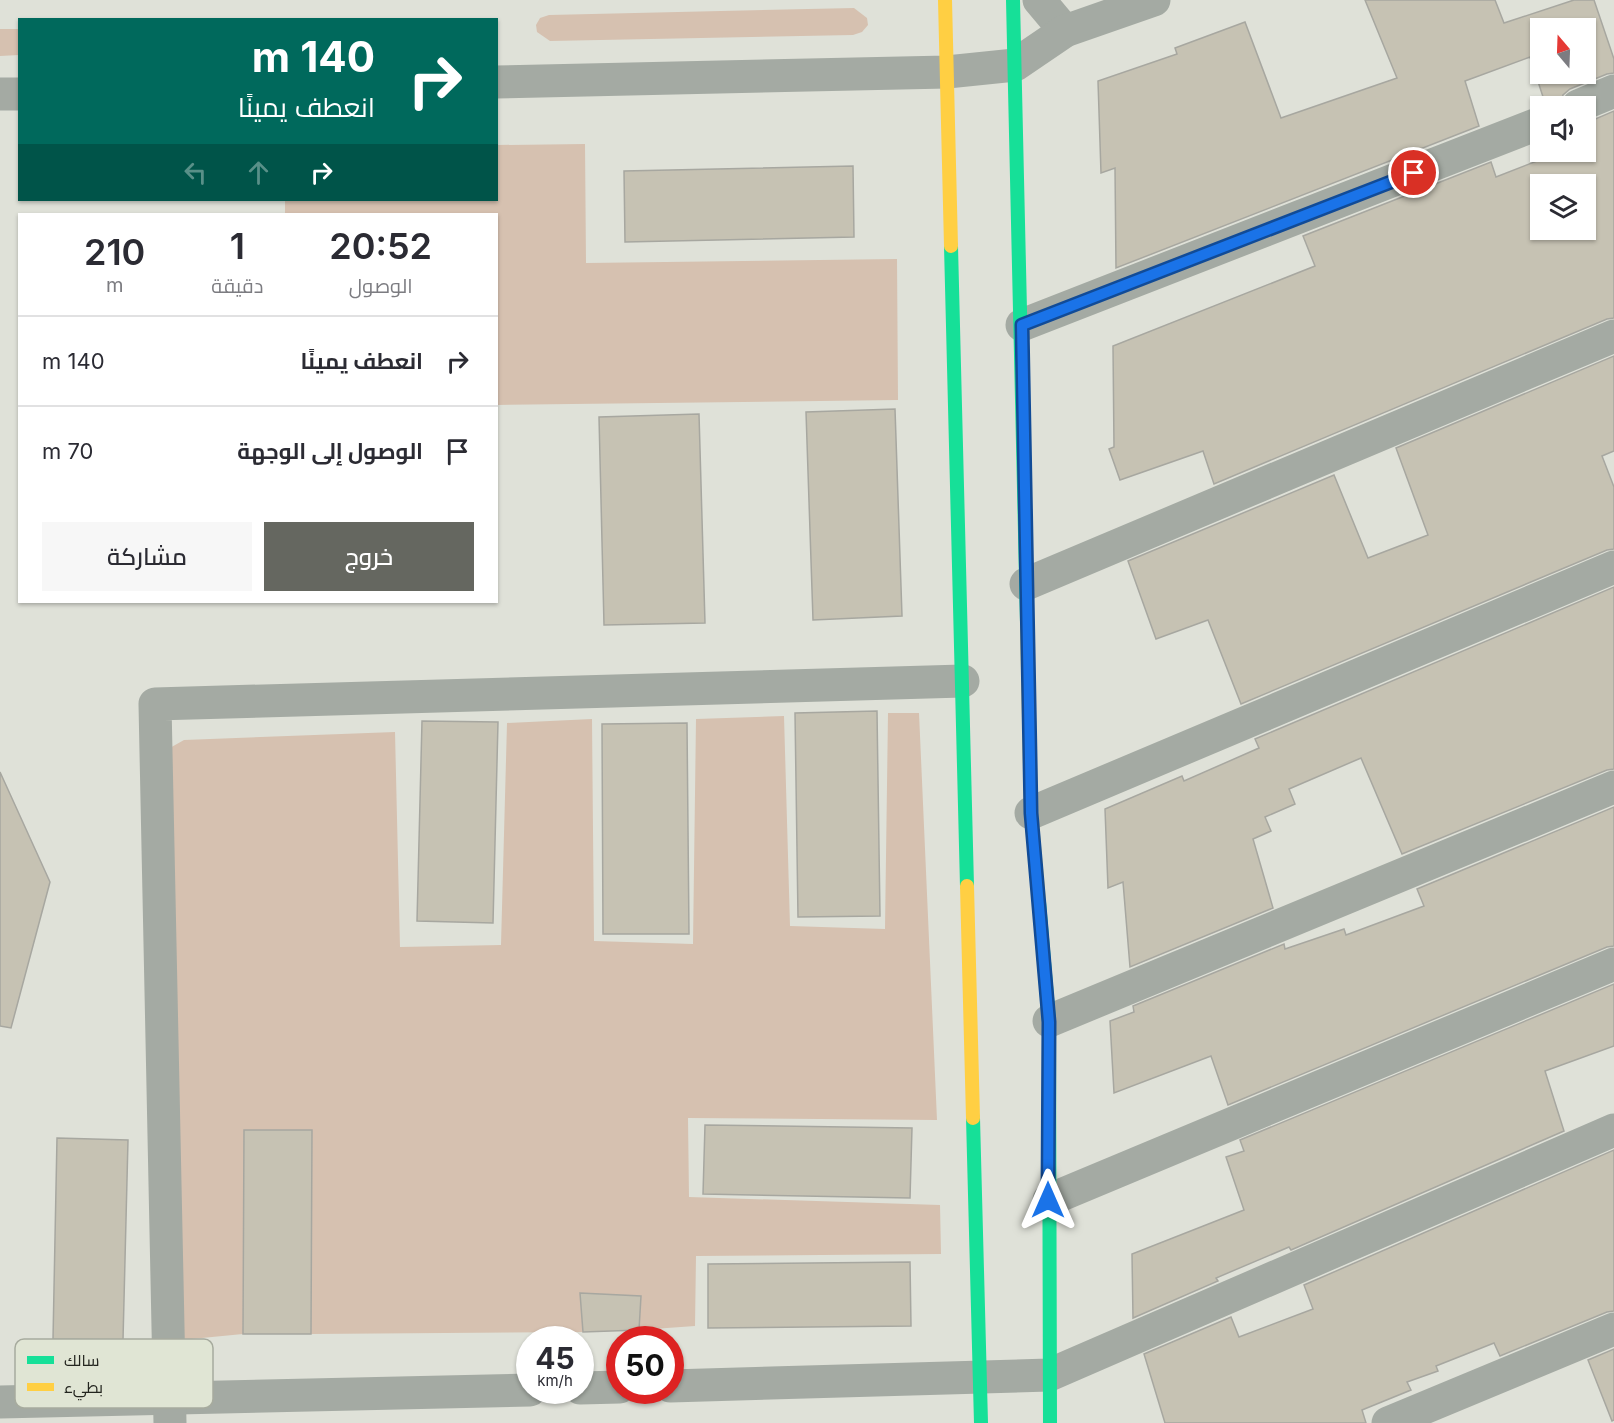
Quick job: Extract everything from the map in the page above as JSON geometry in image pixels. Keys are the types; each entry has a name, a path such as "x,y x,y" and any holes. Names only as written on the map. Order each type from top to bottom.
{"main road":[{"path":"945,0 981,1423"},
{"path":"1013,0 1022,325 1031,813 1049,1022 1050,1423"}],"street":[{"path":"1040,0 1065,31"},
{"path":"498,82 946,72 1015,66 1065,31 1154,0"},
{"path":"1596,98 1614,91"},
{"path":"0,94 18,94"},
{"path":"1022,325 1530,127"},
{"path":"1026,584 1614,336"},
{"path":"1031,813 1614,567"},
{"path":"168,1339 155,704 963,681"},
{"path":"1049,1022 1614,787"},
{"path":"1048,1200 1614,964"},
{"path":"684,1386 1049,1375 1614,1130"},
{"path":"1388,1423 1614,1329"},
{"path":"113,1408 170,1411 516,1391"},
{"path":"0,1402 15,1403"}],"shaded area":[{"path":"854,8 867,18 868,25 862,32 853,35 550,41 537,32 536,25 540,18 549,15"},
{"path":"0,29 18,29 18,55 0,56"},
{"path":"585,144 586,263 897,259 898,400 498,405 498,213 285,213 285,201 498,201 498,145"},
{"path":"888,713 919,713 937,1120 688,1118 689,1197 940,1205 941,1254 696,1256 695,1326 639,1326 641,1296 580,1294 583,1326 516,1326 516,1332 311,1334 312,1131 245,1130 243,1334 181,1339 168,749 184,740 395,732 400,947 501,945 507,723 592,719 594,941 693,944 696,719 784,716 790,926 885,929"}],"building":[{"path":"1365,0 1495,0 1504,23 1574,0 1594,0 1614,59 1614,73 1596,78 1596,18 1530,18 1530,57 1465,81 1479,126 1116,268 1115,168 1101,173 1098,81 1177,54 1175,48 1245,22 1281,118 1397,78"},
{"path":"1539,84 1582,84 1570,89 1563,96 1543,96"},
{"path":"1614,111 1614,318 1214,484 1203,451 1120,480 1109,449 1114,447 1113,346 1315,266 1303,236 1491,162 1496,177 1534,162 1596,162 1596,119"},
{"path":"853,166 854,237 625,242 624,171"},
{"path":"1614,356 1614,451 1602,456 1614,487 1614,549 1241,704 1208,620 1156,639 1128,561 1334,475 1368,558 1428,535 1396,448"},
{"path":"895,409 902,616 813,620 806,412"},
{"path":"699,414 705,623 604,625 599,417"},
{"path":"1614,587 1614,769 1402,854 1361,758 1289,789 1295,804 1265,817 1271,831 1253,839 1273,908 1130,967 1123,882 1108,888 1105,809 1182,776 1184,781 1259,748 1255,739"},
{"path":"877,711 880,916 798,917 795,713"},
{"path":"422,721 498,722 493,923 417,921"},
{"path":"687,723 689,934 603,934 602,724"},
{"path":"0,772 50,882 11,1028 0,1026"},
{"path":"1614,807 1614,946 1228,1105 1211,1056 1114,1093 1110,1021 1134,1012 1133,1006 1284,944 1285,949 1344,929 1346,935 1424,906 1417,889"},
{"path":"1614,984 1614,1046 1545,1071 1564,1131 1291,1250 1289,1247 1216,1278 1218,1281 1133,1318 1132,1254 1244,1210 1226,1157 1244,1151 1240,1140"},
{"path":"705,1125 912,1128 910,1198 703,1194"},
{"path":"244,1130 312,1130 311,1334 243,1334"},
{"path":"57,1138 128,1140 123,1339 53,1339"},
{"path":"1614,1150 1614,1311 1500,1356 1494,1343 1436,1366 1438,1371 1407,1382 1411,1390 1362,1410 1366,1423 1165,1423 1144,1354 1231,1317 1239,1337 1313,1309 1304,1285"},
{"path":"910,1262 911,1326 708,1328 708,1264"},
{"path":"580,1293 641,1296 639,1326 606,1326 606,1331 594,1332 594,1326 583,1326"},
{"path":"1614,1349 1614,1420 1612,1421 1588,1360"}],"traffic: fast":[{"path":"1013,0 1027,622"},
{"path":"951,246 967,886"},
{"path":"1039,902 1049,1021 1050,1423"},
{"path":"973,1118 981,1423"}],"traffic: slow":[{"path":"945,0 951,246"},
{"path":"1027,622 1031,813 1039,902"},
{"path":"967,886 973,1118"}],"route":[{"path":"1048,1200 1049,1022 1031,813 1022,325 1414,173"}]}
